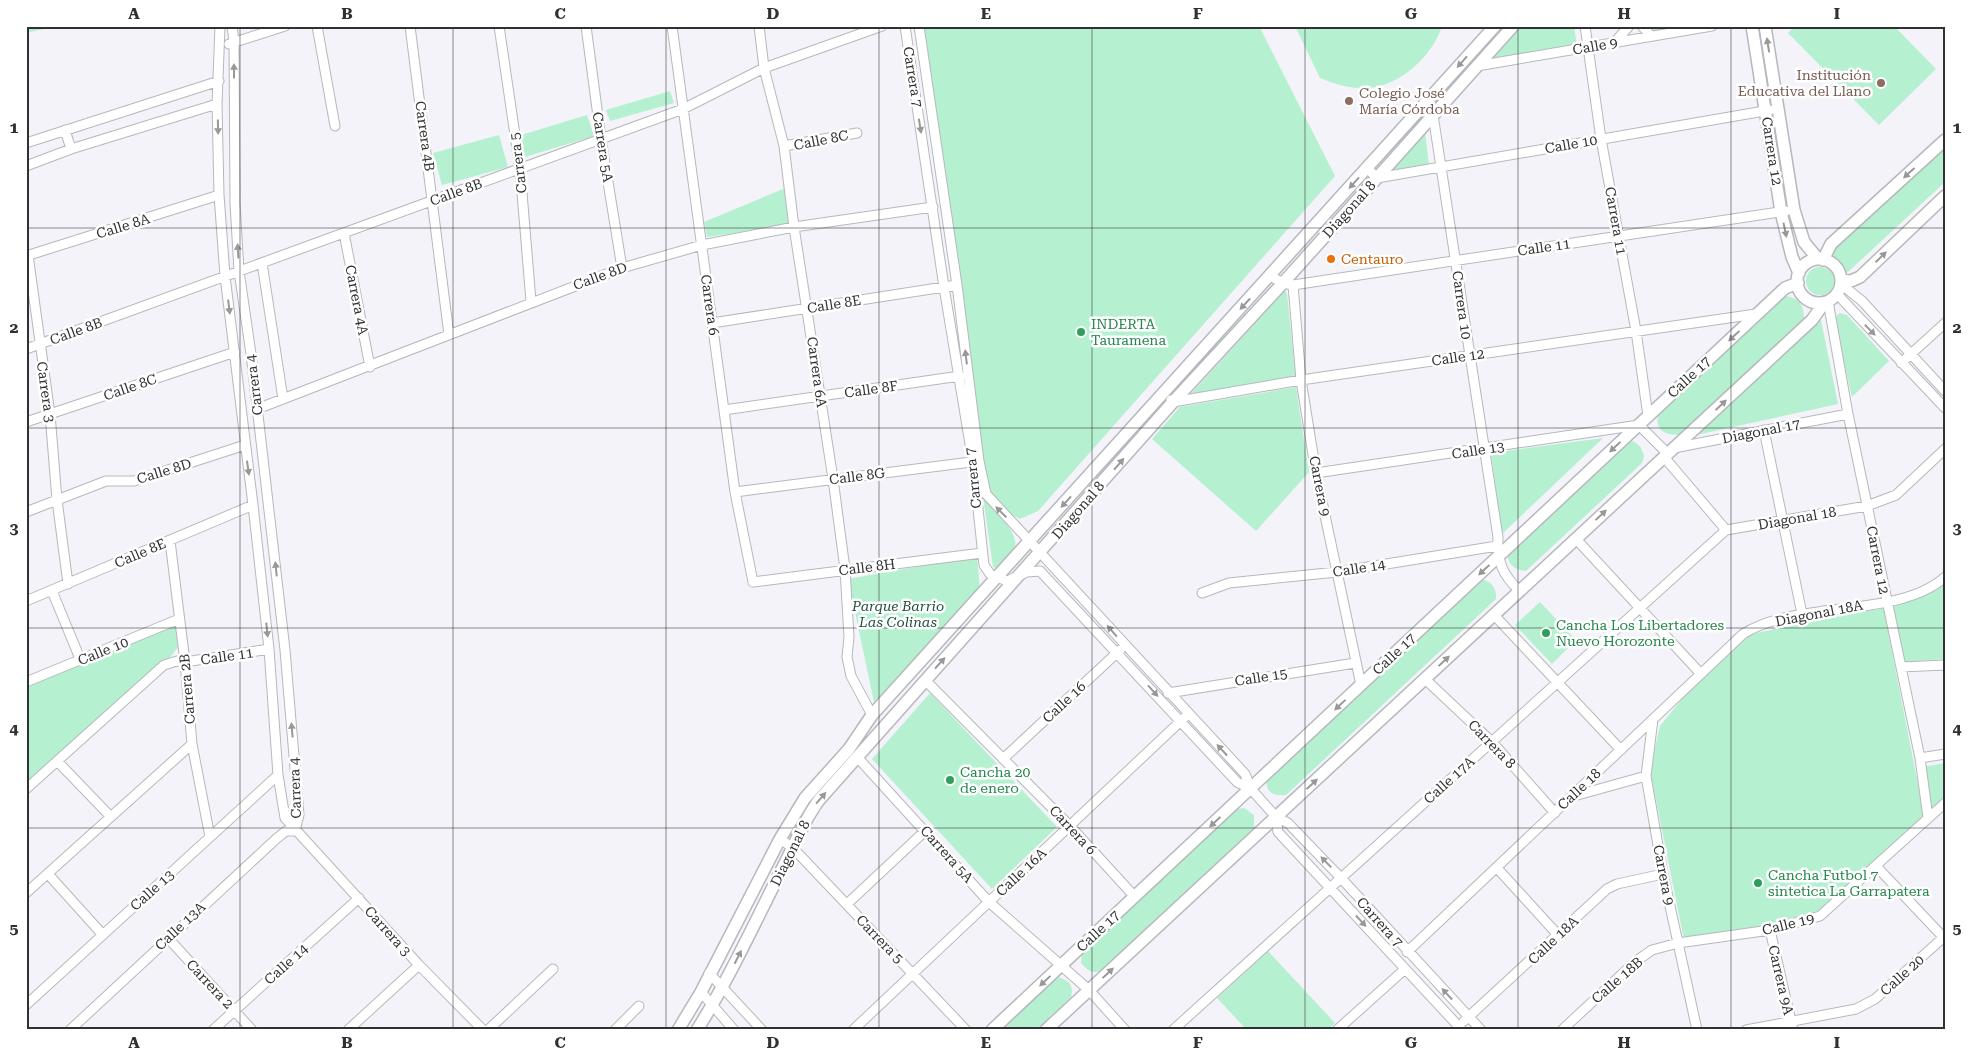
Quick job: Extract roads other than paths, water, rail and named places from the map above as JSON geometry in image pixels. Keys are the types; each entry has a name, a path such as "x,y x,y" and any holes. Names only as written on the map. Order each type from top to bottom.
{"street":[{"name":"Carrera 4","path":"220,26 221,46 217,104 219,195 225,276 254,505 269,649 278,775 285,818 295,831"},
{"name":"Carrera 4","path":"232,26 234,42 235,203 239,271 287,670 298,815 295,831"},
{"path":"221,46 285,26"},
{"path":"318,26 335,126"},
{"name":"Carrera 4B","path":"410,26 449,335"},
{"name":"Carrera 5","path":"499,26 520,168 531,302"},
{"name":"Carrera 5A","path":"586,26 601,139 622,268"},
{"name":"Carrera 6","path":"672,26 734,492 753,582"},
{"name":"Carrera 6A","path":"759,26 764,68 784,146 794,227 833,479 845,569 847,657 851,676 872,715"},
{"name":"Calle 8B","path":"26,349 683,109 764,68 882,26"},
{"name":"Carrera 7","path":"905,26 944,287 976,461 986,494 1041,552 1181,722 1237,782 1251,789"},
{"name":"Carrera 7","path":"919,26 957,285 976,461 984,565 997,578 1007,581 1027,572 1040,571 1168,693 1245,774 1251,789 1276,817 1288,823 1341,878 1480,1030"},
{"name":"Diagonal 8","path":"678,1030 701,992 709,973 780,839 805,798 849,749 872,715 1495,26"},
{"name":"Diagonal 8","path":"697,1030 712,1006 793,848 804,820 925,680 1019,577 1173,402 1288,284 1377,178 1513,26"},
{"name":"Carrera 11","path":"1585,26 1618,236 1636,331 1648,416"},
{"path":"1614,43 1629,26"},
{"path":"1642,26 1651,36"},
{"name":"Calle 9","path":"1477,66 1712,26"},
{"name":"Carrera 12","path":"1752,26 1781,212 1798,278"},
{"name":"Carrera 12","path":"1765,26 1794,210 1804,242 1821,259"},
{"path":"26,143 219,81"},
{"path":"26,166 71,149 217,104"},
{"path":"1424,105 1434,115"},
{"name":"Calle 10","path":"1377,178 1778,108"},
{"name":"Carrera 10","path":"1434,115 1501,570 1520,591"},
{"path":"65,130 71,149"},
{"name":"Calle 8C","path":"784,146 858,133"},
{"path":"1821,259 1831,244 1945,140"},
{"path":"1367,168 1377,178"},
{"name":"Calle 8A","path":"27,255 219,195"},
{"path":"1046,1030 1812,320 1834,292 1836,267 1821,259 1808,262 1798,278 1804,297 1815,303 1834,292 1851,281 1860,277 1945,196"},
{"name":"Calle 8D","path":"257,409 370,367 531,302 622,268 702,245 794,227 932,207"},
{"name":"Calle 11","path":"1288,284 1794,210"},
{"name":"Carrera 4A","path":"344,233 370,367"},
{"name":"Carrera 3","path":"27,255 50,414 57,500 68,584"},
{"path":"262,263 283,399"},
{"path":"1270,276 1288,284"},
{"name":"Calle 17","path":"992,1030 1251,789 1498,551 1648,416 1756,314 1798,278"},
{"name":"Carrera 9","path":"1288,284 1316,473 1360,685"},
{"name":"Calle 8E","path":"712,323 957,285"},
{"path":"1834,292 1862,301 1945,391"},
{"path":"1834,292 1945,408"},
{"name":"Carrera 12","path":"1834,292 1848,414 1920,758 1928,818"},
{"name":"Calle 12","path":"1173,402 1301,380 1756,314"},
{"path":"1901,362 1945,323"},
{"name":"Calle 8C","path":"26,422 235,352"},
{"name":"Calle 8F","path":"724,410 960,376"},
{"path":"1163,393 1173,402"},
{"name":"Diagonal 17","path":"1669,453 1764,430 1848,414"},
{"path":"1639,424 1669,453 1726,530"},
{"name":"Calle 13","path":"1316,473 1639,424"},
{"path":"1764,430 1802,614"},
{"name":"Calle 8D","path":"26,512 106,480 134,481 245,445"},
{"path":"1868,506 1896,495 1945,449"},
{"name":"Calle 8G","path":"734,492 976,461"},
{"name":"Calle 8E","path":"26,601 254,505"},
{"name":"Diagonal 18","path":"1726,530 1784,522 1868,506"},
{"name":"Calle 17A","path":"1173,1030 1726,530"},
{"path":"1576,539 1701,674"},
{"name":"Carrera 2B","path":"170,541 185,662 192,744 210,837"},
{"name":"Calle 14","path":"1202,593 1220,585 1498,551"},
{"name":"Calle 8H","path":"753,582 982,553"},
{"path":"1887,601 1934,587 1945,577"},
{"path":"52,590 81,661"},
{"name":"Diagonal 18A","path":"1753,628 1802,614 1887,601"},
{"path":"1494,615 1621,750"},
{"name":"Calle 10","path":"26,682 180,619"},
{"name":"Calle 18","path":"1407,952 1743,634 1753,628"},
{"name":"Calle 11","path":"26,789 164,665 177,661 185,662 269,649"},
{"name":"Calle 16","path":"1003,759 1121,649"},
{"name":"Calle 15","path":"1168,693 1355,663"},
{"path":"1901,667 1945,665"},
{"name":"Carrera 8","path":"1425,679 1492,742 1555,813"},
{"name":"Carrera 6","path":"925,680 1070,826 1134,898"},
{"name":"Calle 16A","path":"853,1030 1188,714"},
{"name":"Carrera 9","path":"1653,719 1646,776 1663,874 1697,1030"},
{"path":"26,893 192,744"},
{"path":"1920,758 1945,754"},
{"name":"Carrera 5A","path":"858,758 926,830 989,902 1089,990 1125,1030"},
{"path":"57,761 111,817"},
{"name":"Calle 13","path":"26,1005 278,775"},
{"path":"1572,796 1646,776"},
{"name":"Calle 19","path":"1678,943 1770,930 1820,916 1945,803"},
{"name":"Carrera 7","path":"1276,817 1278,832 1458,1029"},
{"path":"847,904 926,830"},
{"name":"Calle 13A","path":"75,1028 168,938 276,838 286,831 295,831"},
{"name":"Carrera 3","path":"295,831 419,965 483,1030"},
{"name":"Carrera 5","path":"780,839 793,848 966,1030"},
{"path":"1876,866 1944,937"},
{"path":"1497,868 1558,935"},
{"path":"48,874 103,935"},
{"name":"Calle 18A","path":"1458,1029 1468,1017 1607,890 1618,884 1663,874"},
{"name":"Calle 14","path":"213,1030 359,898"},
{"name":"Carrera 9A","path":"1770,930 1792,1025"},
{"name":"Calle 20","path":"1792,1025 1856,1009 1875,999 1944,937"},
{"name":"Carrera 2","path":"168,938 252,1030"},
{"name":"Calle 18B","path":"1562,1030 1635,962 1652,950 1678,943"},
{"path":"348,1030 419,965"},
{"path":"488,1030 553,969"},
{"path":"1337,1030 1405,969"},
{"path":"709,973 762,1030"},
{"path":"701,992 734,1030"},
{"path":"615,1030 639,1006"},
{"path":"1746,1030 1792,1025"}],"place":[{"name":"Institución Educativa del Llano","path":"1881,83"},
{"name":"Colegio José María Córdoba","path":"1349,101"},
{"name":"Centauro","path":"1331,259"},
{"name":"INDERTA Tauramena","path":"1081,332"},
{"name":"Cancha Los Libertadores Nuevo Horozonte","path":"1546,633"},
{"name":"Cancha 20 de enero","path":"950,780"},
{"name":"Cancha Futbol 7 sintetica La Garrapatera","path":"1758,883"}],"park label":[{"name":"Parque Barrio Las Colinas","path":"898,614"}]}
